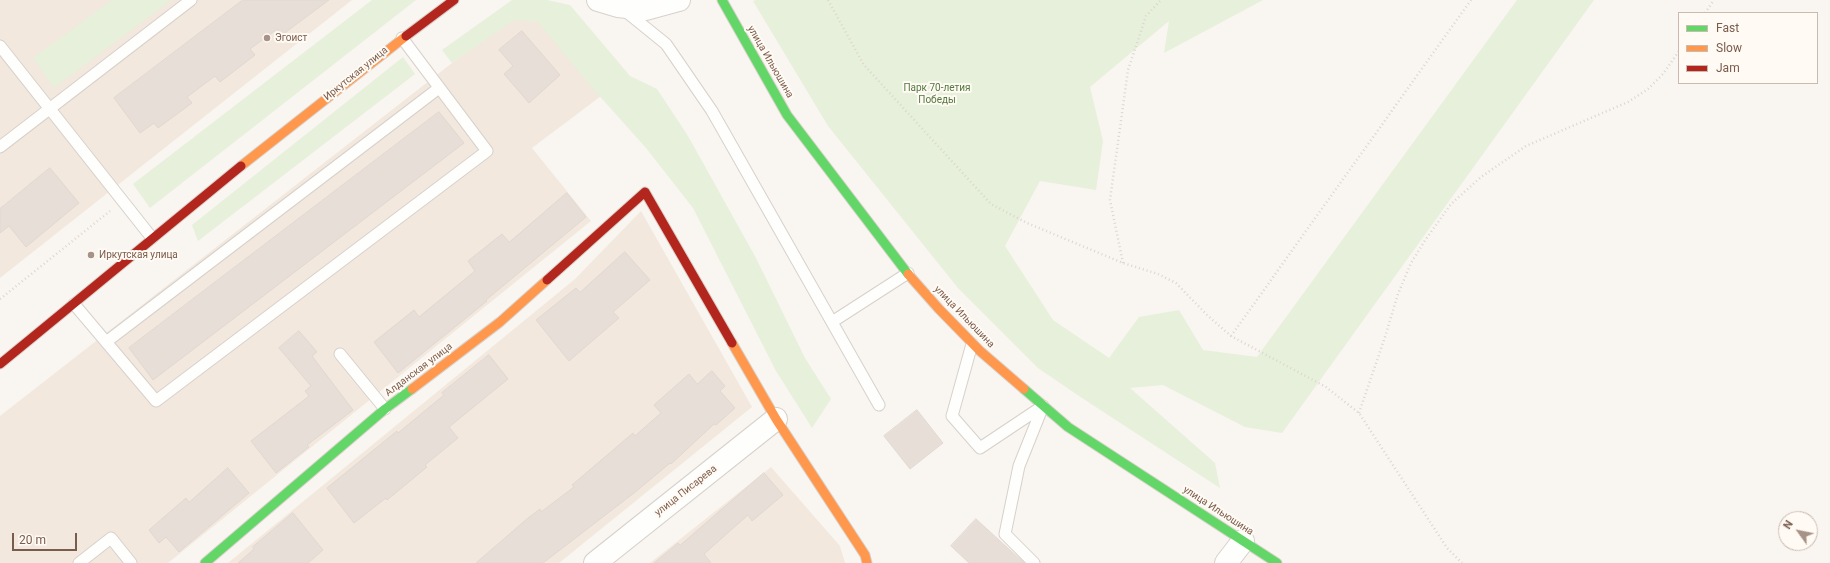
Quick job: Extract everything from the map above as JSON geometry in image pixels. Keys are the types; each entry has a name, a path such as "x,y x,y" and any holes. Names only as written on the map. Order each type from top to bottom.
{"main road":[{"name":"Иркутская улица","path":"0,364 152,238 402,38 454,0"},
{"name":"улица Ильюшина","path":"722,0 788,115 840,186 908,273 972,344 1068,427 1278,563"},
{"name":"Алданская улица","path":"205,563 385,409 500,322 645,192 776,419"},
{"path":"776,419 864,555 867,563"}],"street":[{"path":"598,0 618,6 646,9 679,0"},
{"name":"улица Писарева","path":"595,563 776,419"},
{"path":"1226,563 1243,541"}],"lane":[{"path":"0,147 191,0"},
{"path":"618,6 666,44 712,111 879,405"},
{"path":"74,304 156,401 487,150 402,38"},
{"path":"0,46 48,109 152,238"},
{"path":"106,342 439,88"},
{"path":"832,322 908,273"},
{"path":"972,344 952,416 980,448 1044,406"},
{"path":"340,354 385,409"},
{"path":"1034,563 1006,534 1019,466 1044,406"},
{"path":"79,563 111,538 131,563"}],"path":[{"path":"828,0 864,65 991,204 1027,223 1123,263 1158,274 1176,284 1208,316 1231,336 1326,387 1359,413 1447,548 1462,563"},
{"path":"1123,263 1110,200 1128,70 1146,16 1161,0"},
{"path":"1231,336 1471,0"},
{"path":"1706,12 1714,0"},
{"path":"1359,413 1398,294 1411,263 1451,204 1481,177 1526,146 1628,102 1648,89 1663,74 1678,52"},
{"path":"0,299 123,201"}],"shaded area":[{"path":"0,0 352,0 0,278"},
{"path":"525,10 542,13 609,90 532,148 591,221 168,563 0,563 0,416 452,63"},
{"path":"641,211 752,407 559,563 228,563 575,279"},
{"path":"771,467 840,546 845,563 650,563"}],"green space":[{"path":"112,0 171,0 54,88 33,58"},
{"path":"372,0 416,0 150,208 133,184"},
{"path":"512,0 547,0 570,5 630,76 657,89 688,136 756,258 805,358 831,399 812,428 776,371 693,208 646,148 587,82 538,22 514,20 452,63 442,50"},
{"name":"Парк 70-летия Победы","path":"1263,0 1164,53 1169,21 1090,87 1103,141 1096,190 1040,181 1005,246 1053,320 1109,358 1139,317 1179,310 1203,350 1257,357 1517,0 1594,0 1282,433 1245,427 1163,385 1130,388 1215,463 1220,488 1038,368 958,288 828,126 753,1"},
{"path":"403,57 415,74 198,241 192,225"}],"building":[{"path":"243,0 329,0 282,35 277,29 250,49 255,55 220,82 215,76 187,97 192,103 158,128 154,123 140,133 114,98"},
{"path":"522,31 560,75 529,103 504,74 513,66 499,50"},
{"path":"439,112 464,143 153,380 129,348"},
{"path":"50,168 79,203 26,247 9,226 0,233 0,209"},
{"path":"567,193 586,217 486,300 487,301 398,373 374,342 414,310 419,317 475,271 468,261 502,234 509,242"},
{"path":"625,252 650,280 613,312 619,318 569,361 536,320 576,288 580,292"},
{"path":"299,331 317,352 312,356 353,410 307,445 309,447 276,473 251,441 309,396 305,391 311,386 279,348"},
{"path":"489,355 508,379 449,427 458,438 425,465 427,467 387,500 386,498 354,523 327,488 397,431 398,433 444,395 442,393"},
{"path":"712,371 725,386 720,391 735,408 716,425 714,424 671,464 670,463 634,493 543,563 476,563 528,518 540,509 541,512 574,487 572,485 633,433 635,436 661,413 654,405 689,374 697,384"},
{"path":"917,410 943,443 910,469 884,436"},
{"path":"228,468 249,493 179,552 166,537 159,543 149,530 186,498 189,502"},
{"path":"764,473 783,495 752,521 748,515 704,554 711,563 654,563 678,543 680,545"},
{"path":"293,513 323,550 308,563 238,563 254,549 253,547"},
{"path":"976,519 1024,563 969,563 951,546"}],"traffic: fast":[{"path":"722,0 787,115 908,274"},
{"path":"205,563 385,409 412,389"},
{"path":"1024,389 1068,427 1277,563"}],"traffic: slow":[{"path":"241,166 406,36"},
{"path":"908,274 939,309 980,351 1024,389"},
{"path":"412,389 500,322 547,280"},
{"path":"732,343 776,419 865,555 867,563"}],"traffic: jam":[{"path":"406,36 454,0"},
{"path":"0,364 241,166"},
{"path":"547,280 645,192 732,343"}],"place":[{"name":"Эгоист","path":"267,38"},
{"name":"Иркутская улица","path":"91,255"}]}
